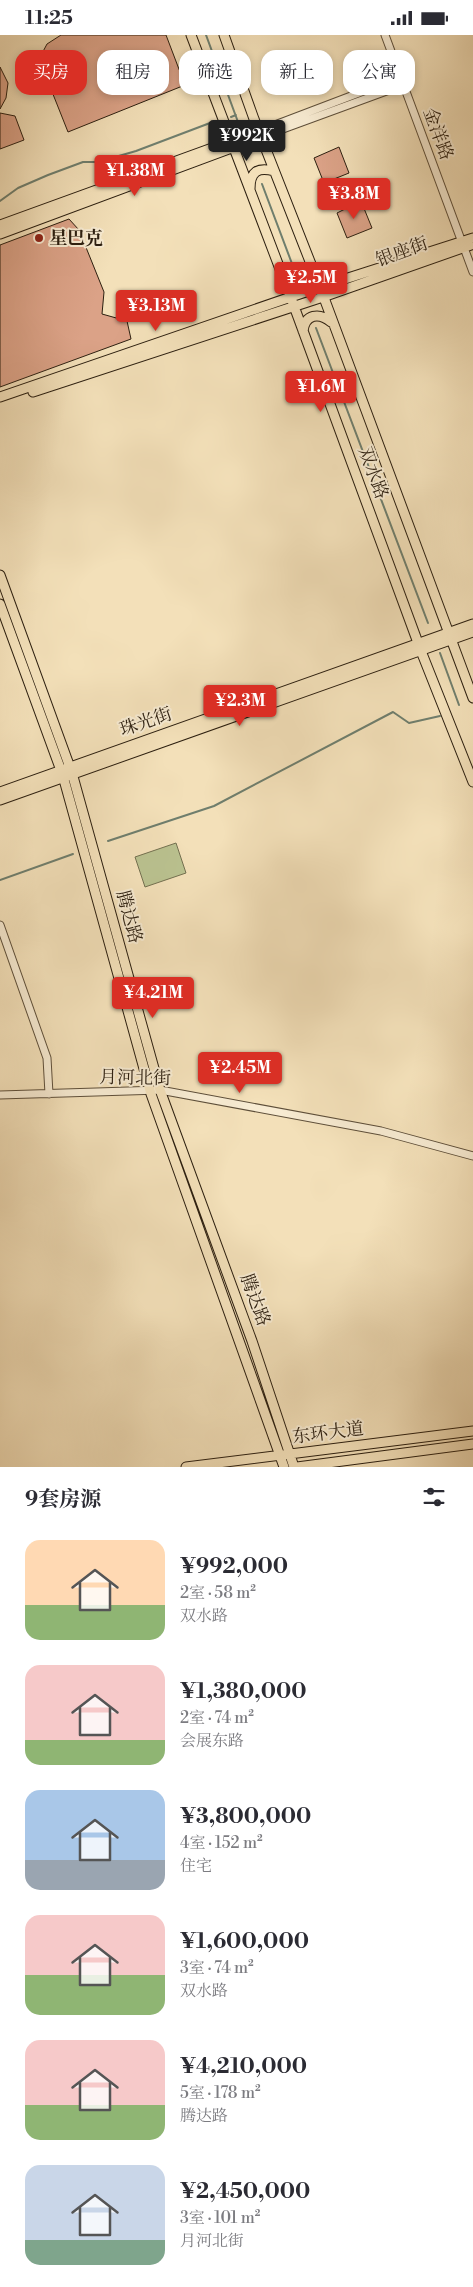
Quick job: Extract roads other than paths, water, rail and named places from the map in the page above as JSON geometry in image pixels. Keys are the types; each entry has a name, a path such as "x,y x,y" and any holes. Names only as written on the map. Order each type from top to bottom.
{"main road":[{"name":"双水路","path":"191,35 284,279 420,647 473,782"},
{"name":"双水路","path":"224,35 473,698"},
{"path":"225,126 232,133 248,132 253,127 254,119"},
{"path":"0,225 260,134"},
{"path":"0,234 232,144"},
{"path":"250,192 251,177 254,172 260,168 274,171"},
{"name":"银座街","path":"292,302 323,297 463,245 473,238"},
{"name":"银座街","path":"0,403 292,302 320,287 463,245 473,244"},
{"path":"284,279 293,281 305,277 312,267"},
{"path":"0,397 292,302"},
{"path":"303,331 304,325 309,318 317,315 323,315 333,324"},
{"name":"腾达路","path":"0,575 71,769 160,1090 252,1341 295,1467"},
{"name":"腾达路","path":"0,604 62,773 150,1091 284,1467"},
{"name":"珠光街","path":"0,800 71,769 451,636 473,624"},
{"name":"珠光街","path":"451,636 473,632"},
{"name":"珠光街","path":"0,791 62,773"},
{"name":"东环大道","path":"186,1467 473,1431"},
{"name":"东环大道","path":"295,1467 473,1444"}],"street":[{"name":"金洋路","path":"385,35 391,50"},
{"path":"260,134 364,95"},
{"name":"金洋路","path":"407,95 473,272"},
{"path":"0,925 47,1059 49,1093"},
{"name":"月河北街","path":"0,1095 160,1090 381,1131 473,1156"}],"waterway":[{"path":"206,35 238,122"},
{"path":"231,117 236,115"},
{"path":"0,201 18,188 48,175 83,162 98,162 136,151 210,123"},
{"path":"262,184 294,269"},
{"path":"316,328 428,623"},
{"path":"440,653 459,705"},
{"path":"108,841 214,806 393,712 409,723 440,716"},
{"path":"0,880 73,854"}],"place":[{"name":"星巴克","path":"39,238"}]}
